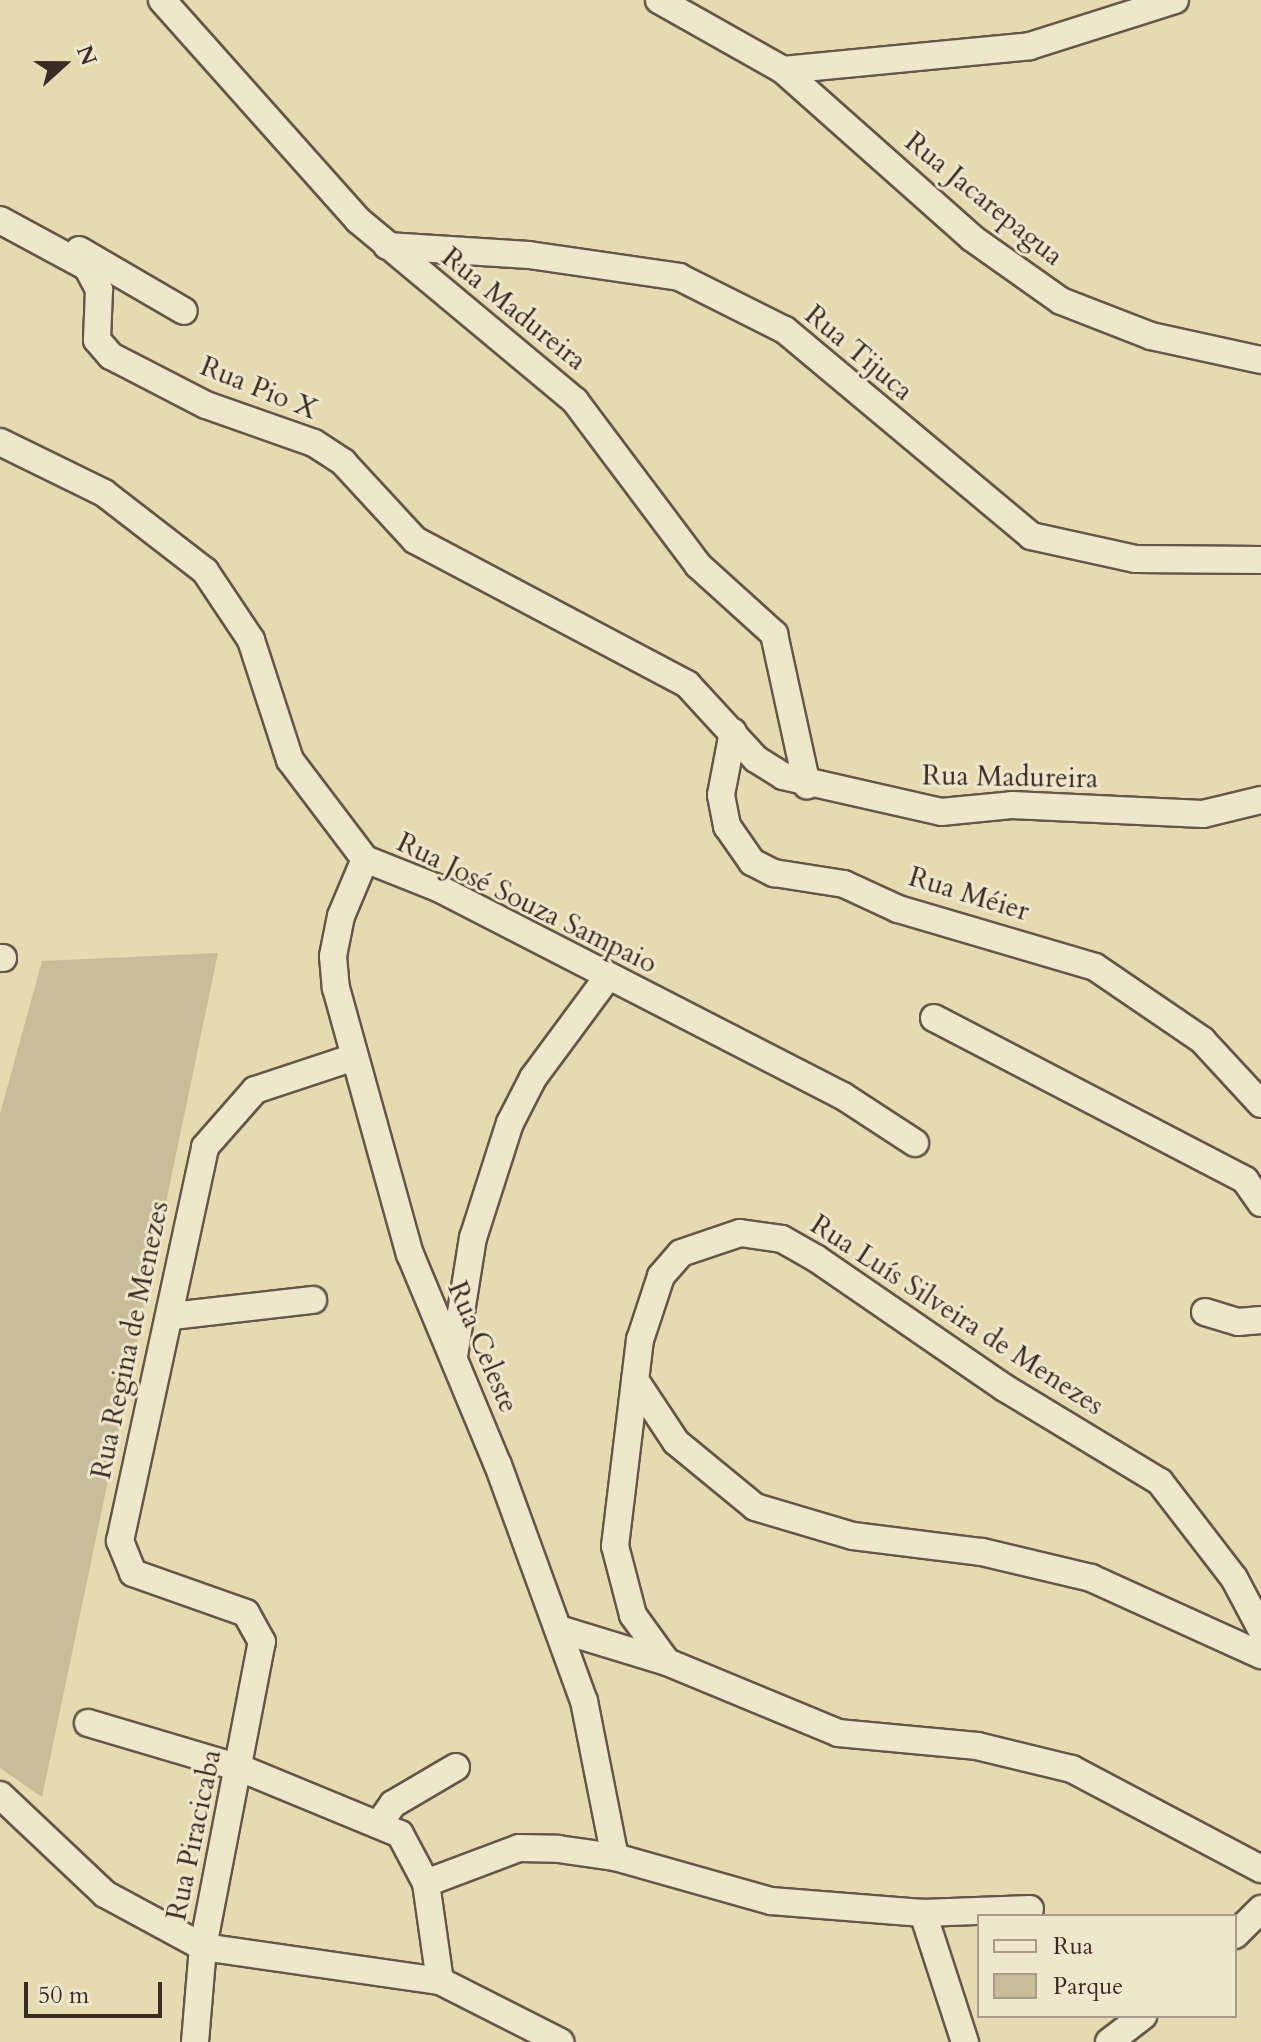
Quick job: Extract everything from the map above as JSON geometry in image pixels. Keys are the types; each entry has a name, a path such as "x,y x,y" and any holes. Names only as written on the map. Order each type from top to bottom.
{"street":[{"name":"Rua Madureira","path":"162,0 387,246 575,401 698,565 774,634 807,785"},
{"name":"Rua Jacarepagua","path":"659,0 783,70 972,238 1061,301 1151,336 1261,360"},
{"path":"783,70 1030,46 1175,0"},
{"name":"Rua Pio X","path":"0,220 95,279 94,330 111,356 206,405 314,443 343,462 415,540 687,684 733,732"},
{"name":"Rua Tijuca","path":"387,246 529,255 679,277 785,330 1031,536 1136,559 1261,560"},
{"path":"48,247 72,247 184,311"},
{"name":"Rua José Souza Sampaio","path":"0,442 104,493 205,571 251,640 290,760 365,859 438,888 607,978 843,1096 915,1143"},
{"name":"Rua Madureira","path":"733,732 756,759 807,785 941,812 1012,805 1203,814 1261,800"},
{"name":"Rua Méier","path":"733,732 721,795 727,826 752,862 774,873 844,884 911,913 1095,967 1202,1040 1261,1104"},
{"name":"Rua Celeste","path":"365,859 333,956 355,1057 410,1254 454,1356 584,1701 615,1857"},
{"path":"454,1356 473,1238 510,1123 533,1078 607,978"},
{"path":"934,1018 1253,1179 1261,1203"},
{"name":"Rua Regina de Menezes","path":"262,1642 246,1613 149,1580 124,1558 120,1541 172,1316 205,1147 228,1112 287,1074 355,1057"},
{"name":"Rua Luís Silveira de Menezes","path":"667,1662 633,1615 615,1546 635,1380 661,1276 681,1253 740,1233 782,1239 1160,1482 1234,1578 1261,1629"},
{"path":"172,1316 313,1300"},
{"path":"1205,1312 1238,1322 1261,1320"},
{"path":"635,1380 676,1442 755,1507 853,1536 982,1552 1091,1578 1261,1655"},
{"path":"559,1629 667,1662 838,1733 977,1746 1072,1769 1261,1869"},
{"name":"Rua Piracicaba","path":"195,2042 203,1947 262,1642"},
{"path":"88,1723 240,1768 381,1821 413,1850 426,1883 440,1981"},
{"path":"381,1821 393,1804 456,1767"},
{"path":"0,1795 105,1894 203,1947 440,1981 560,2042"},
{"path":"426,1883 519,1848 615,1857 771,1901 923,1913 1030,1909"},
{"path":"1237,1933 1261,1909"},
{"path":"923,1913 965,2042"},
{"path":"1109,2042 1140,2018"}],"green space":[{"path":"218,953 42,1797 0,1768 0,1114 42,961"}]}
